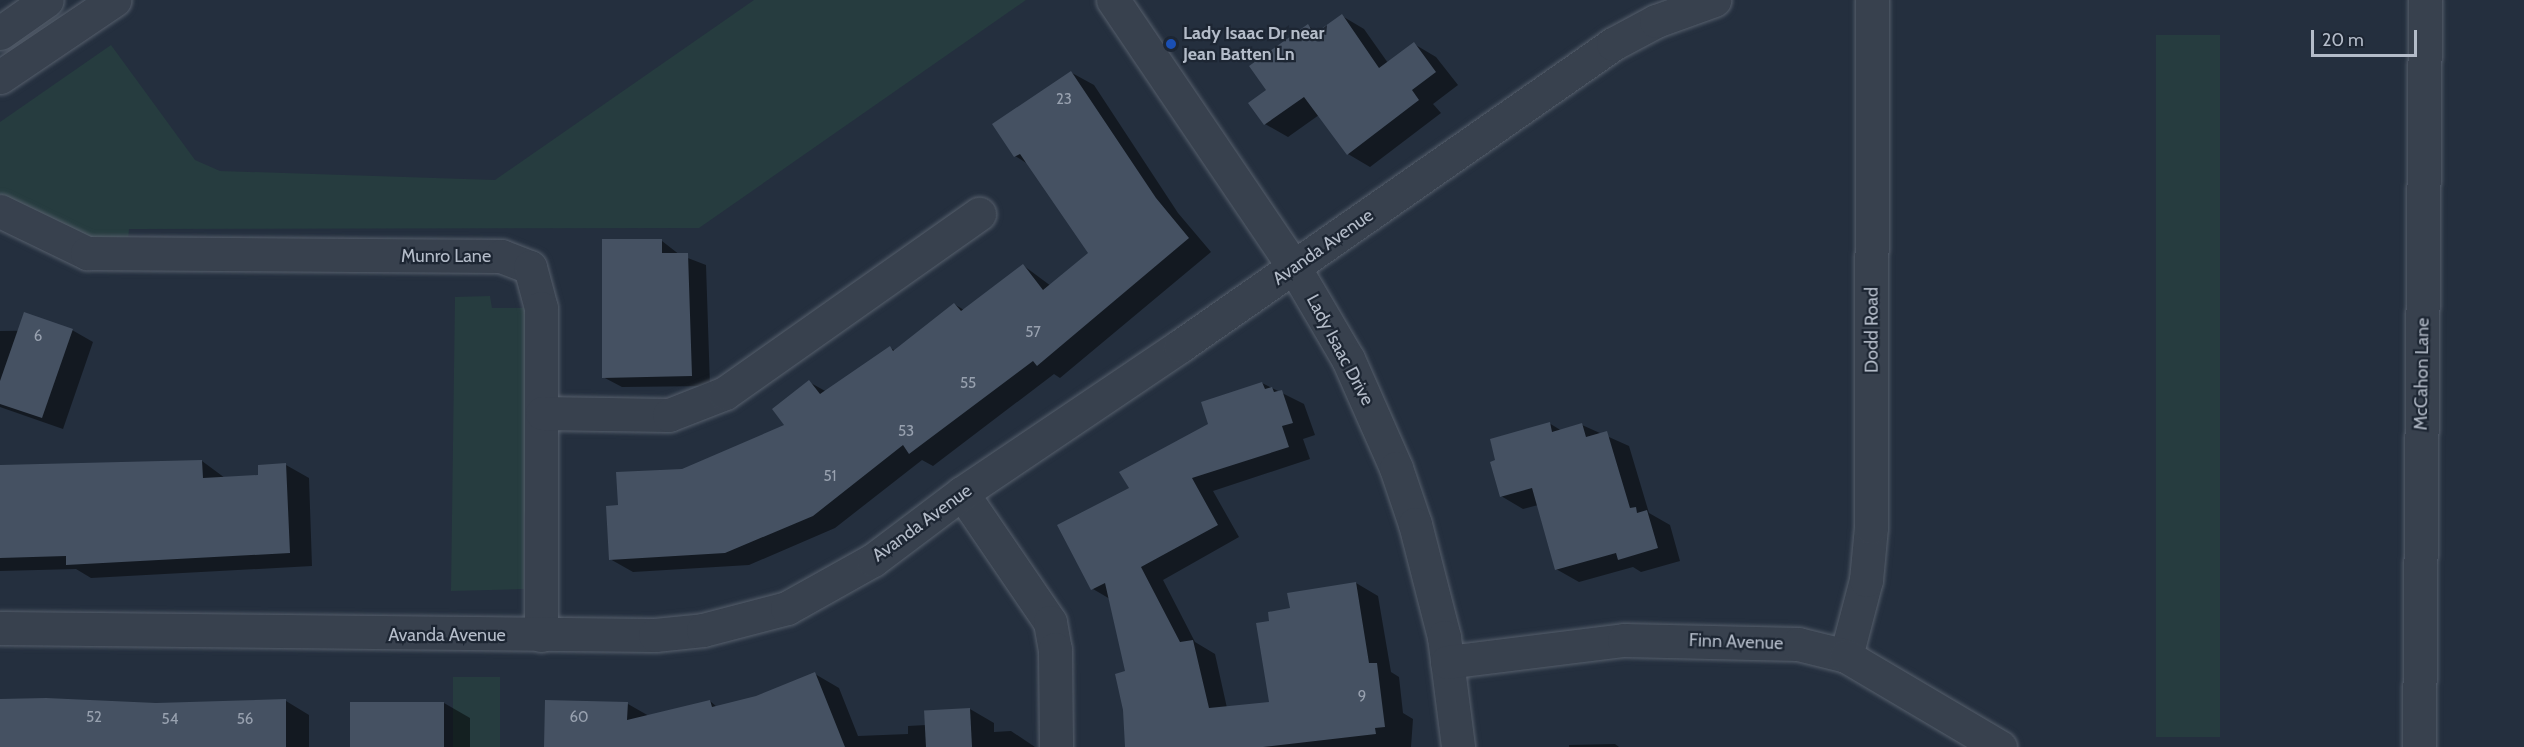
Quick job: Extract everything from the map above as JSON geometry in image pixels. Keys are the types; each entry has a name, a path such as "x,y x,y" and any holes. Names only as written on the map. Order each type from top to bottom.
{"street":[{"path":"0,33 47,0"},
{"path":"0,76 114,0"},
{"name":"Lady Isaac Drive","path":"1113,0 1294,267 1348,359 1396,468 1430,578 1448,662 1458,747"},
{"name":"Avanda Avenue","path":"0,628 542,635 704,630 787,608 873,560 962,493 1294,267 1613,44 1656,21 1714,0"},
{"name":"Dodd Road","path":"1846,656 1866,580 1871,527 1872,0"},
{"name":"McCahon Lane","path":"2419,747 2425,0"},
{"name":"Munro Lane","path":"0,211 87,253 470,255 517,260 530,267 541,308 542,635"},
{"path":"542,413 669,415 725,393 980,214"},
{"path":"962,493 1050,622 1055,649 1056,747"},
{"name":"Finn Avenue","path":"1448,662 1598,641 1669,639 1798,644 1846,656 2000,747"}],"green space":[{"path":"754,0 1026,0 699,228 129,229 128,240 86,240 22,212 0,194 0,122 111,45 195,160 220,171 495,180"},
{"path":"2156,35 2220,35 2220,737 2156,737"},
{"path":"490,296 492,308 527,308 530,475 524,518 524,589 451,591 455,297"},
{"path":"453,677 500,677 500,747 453,747"}],"building":[{"path":"1342,14 1379,68 1414,42 1436,72 1412,90 1419,100 1347,155 1304,97 1264,125 1248,103 1266,90 1249,66 1308,24 1314,34"},
{"path":"1071,71 1156,198 1189,238 1037,366 1033,361 909,454 903,445 813,516 725,553 609,560 606,506 618,505 616,472 682,469 784,425 772,409 809,380 820,394 890,346 893,351 954,303 961,311 1023,264 1043,290 1088,253 1020,154 1014,157 992,124"},
{"path":"602,239 662,239 662,253 688,253 692,376 602,378"},
{"path":"24,312 73,329 42,418 0,404 0,381"},
{"path":"1262,382 1265,389 1272,387 1274,392 1282,390 1293,423 1282,426 1289,447 1192,478 1218,525 1141,567 1180,642 1193,640 1209,708 1269,702 1256,623 1269,621 1268,612 1290,608 1287,593 1356,582 1369,663 1377,663 1385,727 1375,728 1376,734 1263,747 1125,747 1123,710 1115,674 1125,671 1105,583 1091,590 1057,525 1129,488 1119,472 1208,424 1201,402"},
{"path":"1550,422 1552,432 1582,423 1586,437 1607,431 1630,508 1636,507 1637,513 1647,510 1658,548 1618,560 1616,553 1555,570 1532,488 1500,497 1490,462 1495,460 1490,439"},
{"path":"202,460 203,478 258,475 258,465 286,463 290,553 66,565 66,556 0,558 0,465"},
{"path":"815,672 845,747 544,747 545,700 628,702 627,720 710,700 712,707 756,696"},
{"path":"46,698 156,703 286,699 286,747 0,747 0,699"},
{"path":"350,702 444,702 444,747 350,747"},
{"path":"970,708 972,747 926,747 924,710"}],"place":[{"name":"Lady Isaac Dr near Jean Batten Ln","path":"1171,44"}]}
